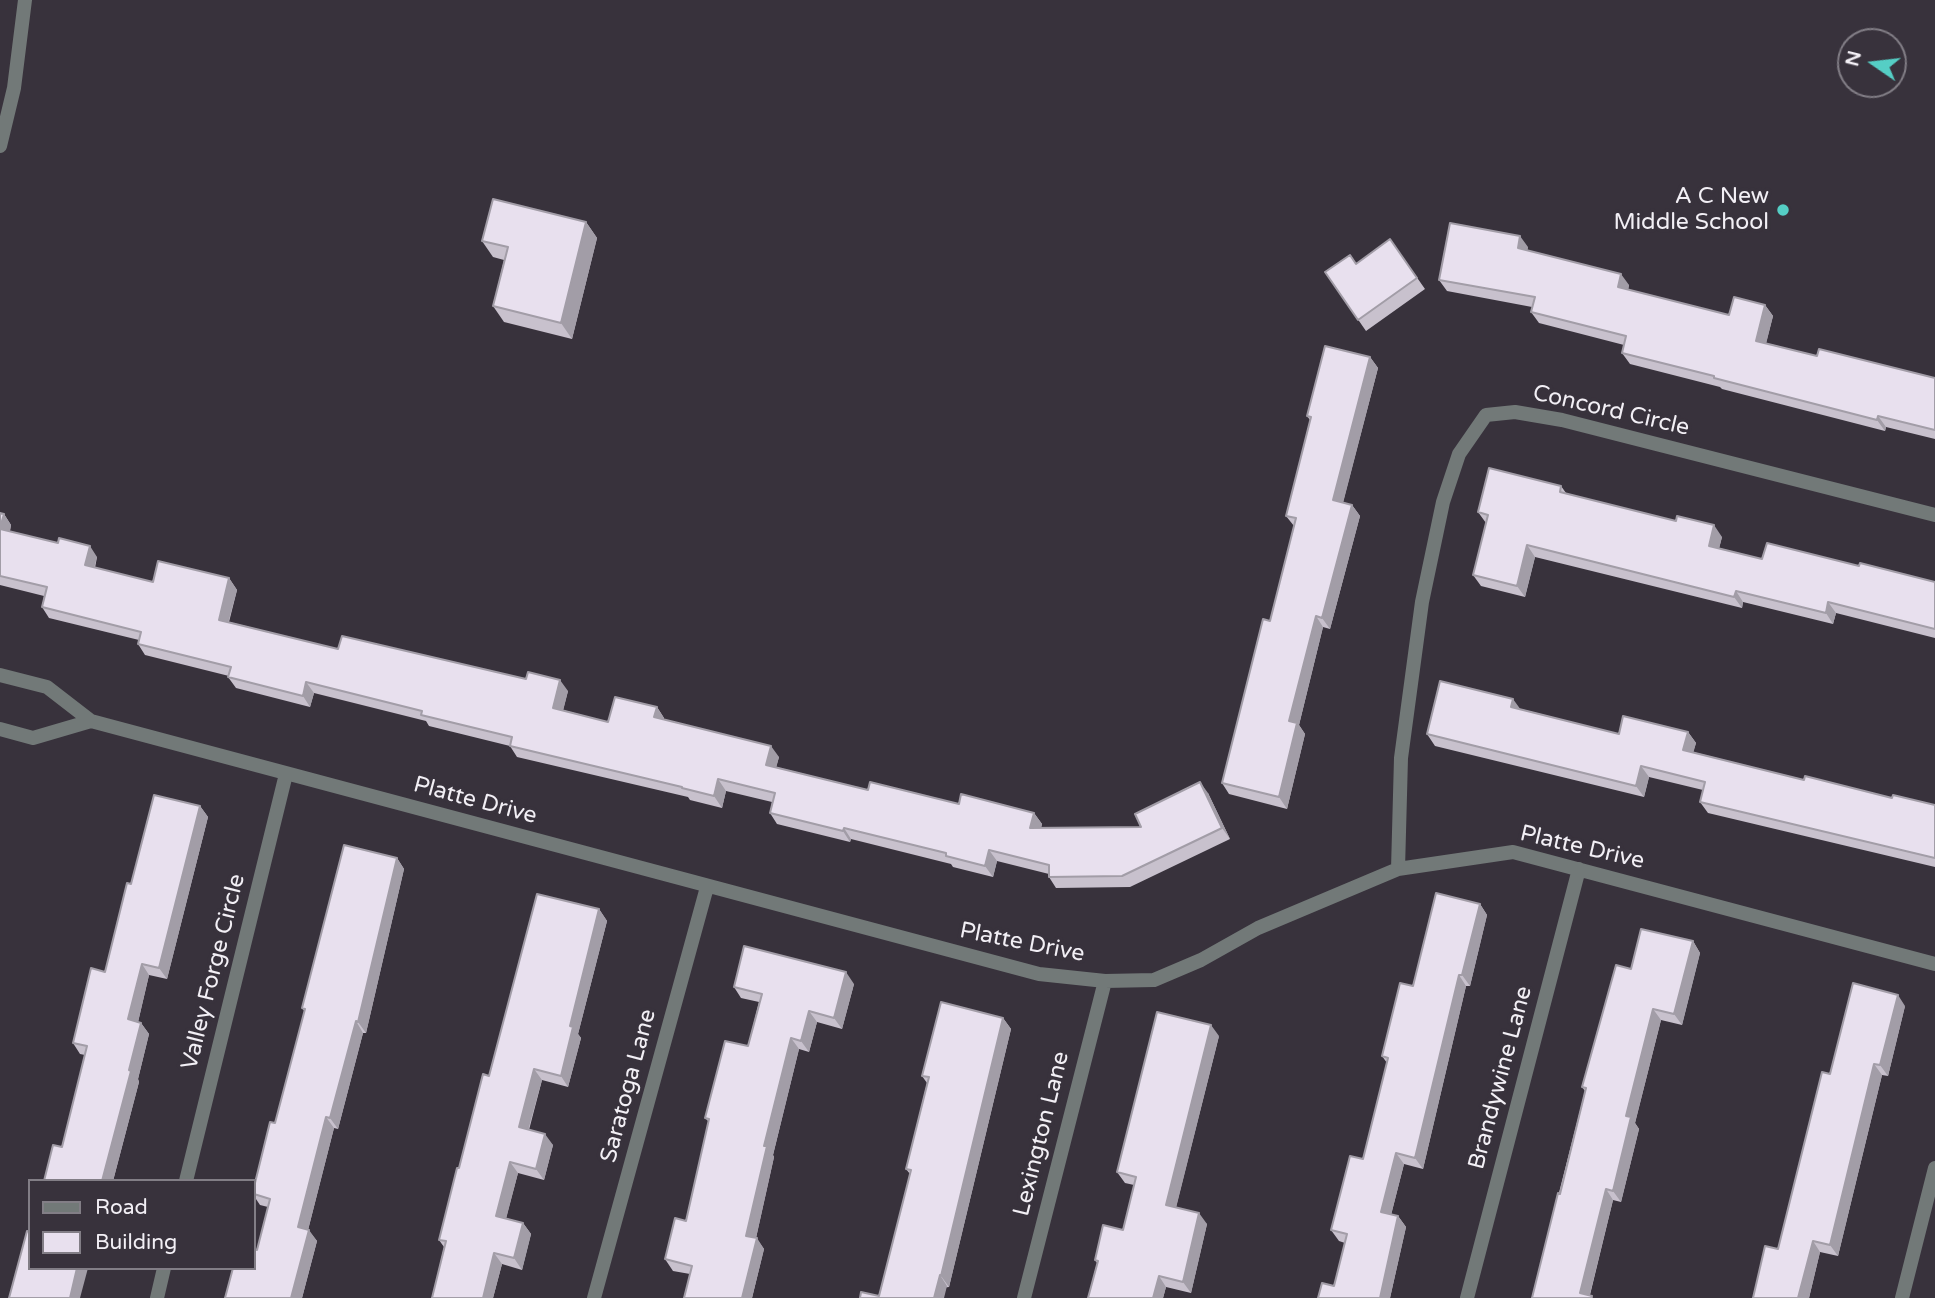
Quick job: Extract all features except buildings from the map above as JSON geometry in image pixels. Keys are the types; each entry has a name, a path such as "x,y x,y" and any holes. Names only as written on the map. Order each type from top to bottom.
{"street":[{"path":"0,146 14,88 24,0"},
{"name":"Concord Circle","path":"1398,869 1401,758 1422,602 1443,502 1459,454 1486,415 1515,412 1562,420 1935,515"},
{"name":"Platte Drive","path":"0,675 47,687 91,721 1039,974 1105,981 1154,979 1201,960 1258,928 1398,869 1513,852 1935,964"},
{"path":"0,729 33,738 91,721"},
{"name":"Valley Forge Circle","path":"186,1179 286,774"},
{"name":"Brandywine Lane","path":"1467,1298 1579,869"},
{"name":"Saratoga Lane","path":"594,1298 707,887"},
{"name":"Lexington Lane","path":"1024,1298 1105,981"},
{"path":"1902,1298 1935,1168"},
{"path":"157,1298 164,1270"}],"place":[{"name":"A C New Middle School","path":"1783,210"}]}
